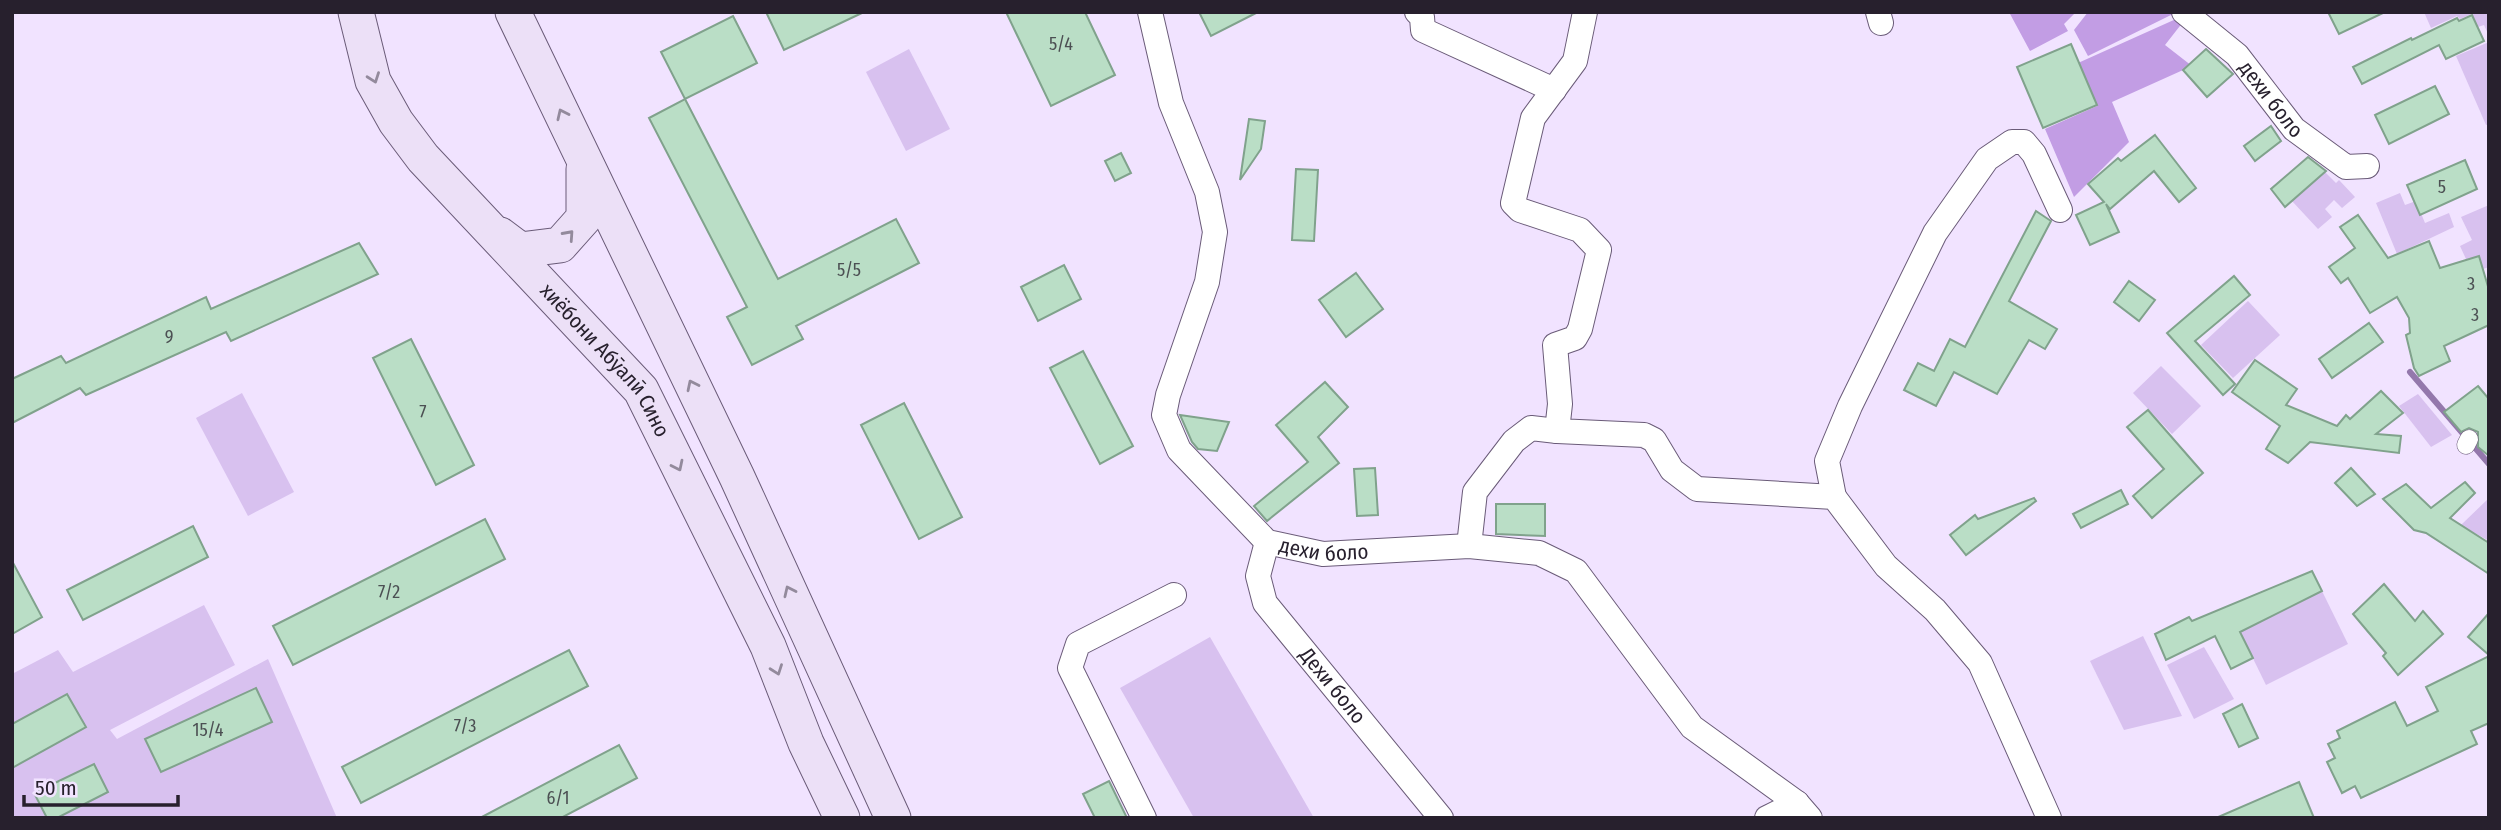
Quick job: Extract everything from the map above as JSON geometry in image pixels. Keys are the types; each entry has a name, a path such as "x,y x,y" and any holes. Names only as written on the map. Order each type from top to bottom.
{"main road":[{"name":"хиёбони Абӯалӣ Сино","path":"356,12 373,81 396,122 423,158 641,390 768,646 806,743 842,818"},
{"path":"513,12 737,477 893,818"},
{"path":"488,226 520,250 560,245 584,218 584,161"},
{"path":"848,720 890,776 912,818"},
{"name":"хиёбони Абӯалӣ Сино","path":"806,743 806,763 821,818"}],"street":[{"name":"дехи боло","path":"1150,12 1171,103 1207,192 1215,232 1207,282 1168,395 1164,415 1179,450 1267,542 1323,554 1469,546 1539,553 1576,571 1692,727 1803,810"},
{"path":"1417,12 1422,17 1423,30 1554,90"},
{"path":"1557,431 1560,404 1555,345 1575,338 1580,329 1599,250 1580,230 1520,210 1513,203 1514,187 1533,118 1574,61 1585,12"},
{"name":"дехи боло","path":"2184,12 2237,55 2270,94 2294,129 2346,167 2367,166"},
{"path":"2049,818 1980,663 1935,610 1886,566 1834,496 1827,461 1850,406 1934,233 1987,159 2012,142 2024,142 2034,154 2060,210"},
{"path":"1469,546 1475,492 1514,441 1531,428 1644,435 1654,440 1672,470 1697,489 1834,496"},
{"name":"Дехи боло","path":"1267,542 1258,576 1265,603 1441,818"},
{"path":"1144,818 1070,668 1078,644 1174,595"},
{"path":"1767,818 1803,810"}],"shaded area":[{"path":"2009,12 2076,12 2064,24 2068,31 2030,51"},
{"path":"2088,12 2171,12 2183,22 2165,45 2192,66 2112,102 2129,142 2074,197 2045,129 2097,106 2078,63 2176,19 2171,15 2088,56 2074,30"},
{"path":"2424,12 2489,12 2489,36 2484,25 2478,27 2472,14 2460,19 2457,16 2431,28"},
{"path":"2489,42 2489,124 2486,125 2456,56"},
{"path":"909,49 950,129 906,151 866,72"},
{"path":"2325,172 2336,183 2339,180 2355,197 2342,208 2334,200 2325,209 2332,217 2318,229 2292,201"},
{"path":"2400,193 2405,205 2416,201 2425,223 2449,213 2454,227 2397,254 2376,203"},
{"path":"2489,205 2489,267 2483,269 2479,259 2466,259 2460,246 2472,240 2461,217"},
{"path":"2248,301 2280,335 2233,378 2201,345"},
{"path":"2161,366 2201,406 2172,434 2133,393"},
{"path":"242,393 294,492 248,516 196,418"},
{"path":"2418,394 2452,435 2431,447 2399,406"},
{"path":"2489,498 2489,541 2461,525"},
{"path":"2322,591 2348,644 2266,685 2240,632"},
{"path":"204,605 235,665 110,730 117,739 268,659 337,818 12,818 12,674 58,650 73,672"},
{"path":"2143,636 2182,716 2124,730 2090,661"},
{"path":"1210,637 1314,818 1194,818 1120,688"},
{"path":"2204,647 2234,699 2194,719 2167,665"}],"building":[{"path":"766,12 864,12 784,50"},
{"path":"1006,12 1085,12 1115,75 1051,106"},
{"path":"1199,12 1258,12 1211,36"},
{"path":"2328,12 2385,12 2339,34"},
{"path":"2472,15 2484,41 2446,59 2439,45 2362,84 2353,67 2411,38 2412,40 2457,18 2459,21"},
{"path":"733,16 757,63 685,99 661,52"},
{"path":"2071,44 2097,105 2043,128 2017,67"},
{"path":"2206,49 2233,74 2207,97 2183,70"},
{"path":"2435,86 2449,114 2389,144 2375,115"},
{"path":"685,99 778,279 896,219 919,263 796,326 803,339 752,365 727,317 747,307 649,118"},
{"path":"1249,119 1265,121 1261,149 1240,180"},
{"path":"2271,126 2281,141 2255,161 2244,146"},
{"path":"2155,135 2196,188 2179,202 2154,171 2110,209 2106,204 2119,232 2090,245 2076,215 2104,202 2088,184 2118,158 2121,161"},
{"path":"1121,153 1131,173 1115,181 1105,161"},
{"path":"2308,157 2326,171 2285,207 2271,189"},
{"path":"2465,160 2477,189 2420,215 2407,185"},
{"path":"1296,169 1318,170 1314,241 1292,240"},
{"path":"2036,211 2051,221 2009,301 2057,329 2045,349 2029,340 1997,394 1954,372 1936,406 1904,390 1918,363 1934,371 1950,339 1965,347"},
{"path":"2358,215 2388,258 2429,241 2440,268 2479,256 2489,290 2489,325 2444,346 2450,361 2419,376 2414,368 2406,335 2410,333 2409,318 2397,297 2370,313 2348,278 2341,283 2329,267 2355,248 2340,227"},
{"path":"359,243 378,274 231,341 226,332 86,395 80,388 12,423 12,379 61,356 66,363 206,297 211,309"},
{"path":"1064,265 1081,299 1038,321 1021,287"},
{"path":"1356,273 1383,309 1346,337 1319,300"},
{"path":"2234,276 2250,295 2195,341 2235,384 2223,395 2167,333"},
{"path":"2129,281 2155,300 2139,321 2114,302"},
{"path":"2369,323 2383,342 2332,378 2319,359"},
{"path":"411,339 474,465 436,485 373,358"},
{"path":"1083,351 1133,446 1100,464 1050,368"},
{"path":"2255,360 2297,389 2286,405 2337,426 2346,415 2350,419 2381,391 2403,413 2376,434 2401,436 2399,453 2310,442 2288,463 2266,449 2280,426 2232,392"},
{"path":"1325,382 1348,407 1318,437 1339,463 1267,521 1254,506 1308,462 1276,425"},
{"path":"2478,386 2489,399 2489,456 2478,447 2478,432 2469,428 2461,432 2444,412"},
{"path":"904,403 962,517 919,539 861,425"},
{"path":"2148,410 2203,473 2152,518 2133,496 2164,469 2127,427"},
{"path":"1180,415 1229,422 1217,451 1198,449"},
{"path":"1375,468 1378,515 1357,516 1354,469"},
{"path":"2351,468 2375,494 2357,506 2335,483"},
{"path":"2465,482 2475,493 2450,518 2489,543 2489,574 2426,533 2414,530 2383,499 2406,484 2431,508"},
{"path":"2121,490 2128,504 2081,528 2073,514"},
{"path":"2034,498 2036,501 1966,555 1950,535 1975,515 1978,519"},
{"path":"1496,504 1545,504 1545,536 1496,534"},
{"path":"485,519 505,559 293,665 273,626"},
{"path":"193,526 208,557 83,620 67,590"},
{"path":"12,561 42,617 12,634"},
{"path":"2312,571 2322,591 2240,632 2253,658 2231,669 2215,636 2166,660 2155,634 2189,617 2192,621"},
{"path":"2384,584 2415,621 2423,611 2443,634 2398,675 2383,656 2386,653 2353,614"},
{"path":"2489,613 2489,655 2468,637"},
{"path":"569,650 588,686 361,803 342,767"},
{"path":"2489,656 2489,723 2471,731 2477,744 2361,798 2355,786 2342,793 2327,762 2335,758 2328,744 2340,738 2337,731 2395,702 2407,726 2438,711 2426,687"},
{"path":"256,688 272,722 161,772 145,739"},
{"path":"67,694 86,727 12,768 12,724"},
{"path":"2242,704 2258,738 2239,747 2223,714"},
{"path":"619,745 637,778 561,818 480,818"},
{"path":"94,764 108,792 57,818 47,818 34,793"},
{"path":"1109,781 1127,818 1095,818 1083,794"},
{"path":"2299,782 2314,818 2216,818"}],"waterway":[{"path":"2410,372 2489,464"}]}
